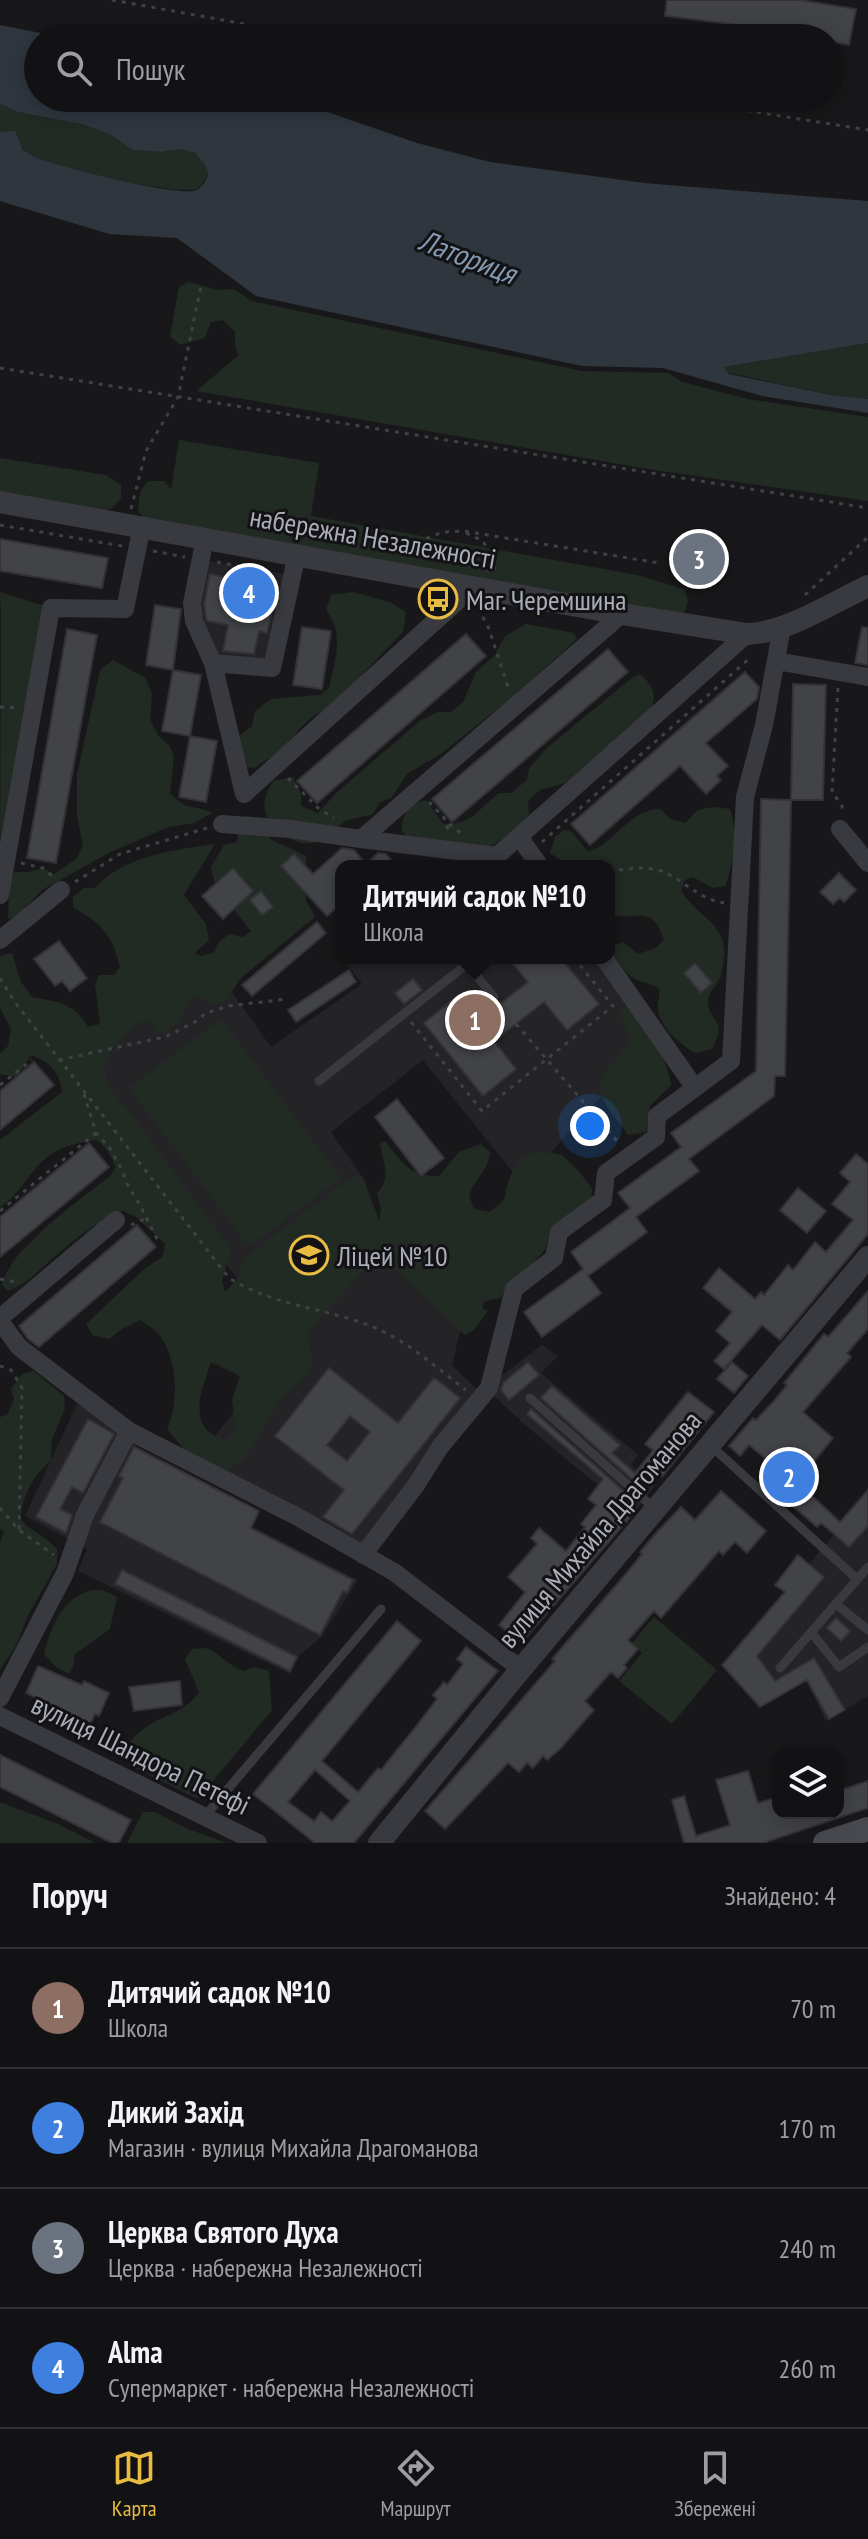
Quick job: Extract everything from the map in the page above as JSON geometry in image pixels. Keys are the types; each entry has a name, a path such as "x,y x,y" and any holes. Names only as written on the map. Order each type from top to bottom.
{"street":[{"name":"набережна Незалежності","path":"0,502 203,549 476,597 622,614 747,634 782,627 868,586"},
{"path":"0,895 51,608 125,609 136,533"},
{"path":"203,549 192,603 194,621 213,663 244,794 454,604 476,597"},
{"path":"213,663 272,668 294,565"},
{"path":"363,837 622,614"},
{"path":"363,1555 416,1485 440,1447 489,1388 514,1289 554,1258 559,1232 603,1200 606,1173 656,1137 657,1116 731,1061 745,797 764,725 782,627"},
{"path":"496,860 530,852 747,634"},
{"path":"775,666 868,677"},
{"path":"222,824 363,837 447,850 488,860"},
{"path":"840,829 868,863"},
{"path":"0,940 61,890"},
{"path":"608,964 695,1088"},
{"path":"116,1220 0,1319 19,1347 148,1443 296,1516 394,1572 521,1669"},
{"name":"вулиця Михайла Драгоманова","path":"379,1843 521,1669 868,1257"},
{"path":"0,1698 65,1573 85,1515 129,1431"},
{"name":"вулиця Шандора Петефі","path":"0,1716 258,1843"}],"lane":[{"path":"319,1081 460,964"},
{"path":"466,964 494,997"},
{"path":"530,1398 655,1509"},
{"path":"709,1444 857,1579"},
{"path":"780,1668 868,1567"},
{"path":"836,1604 868,1630"},
{"path":"205,1816 381,1609"},
{"path":"811,1632 839,1667 868,1647"}],"path":[{"path":"112,0 242,24"},
{"path":"756,112 868,130"},
{"path":"136,533 146,451 178,397 201,286"},
{"path":"0,368 868,508"},
{"path":"0,525 136,533 294,565"},
{"path":"463,531 483,541 491,556 476,597 510,692 520,702"},
{"path":"383,555 443,532 463,531 659,563"},
{"path":"802,599 868,537"},
{"path":"454,604 476,597"},
{"path":"476,597 493,611"},
{"path":"727,651 751,657 768,670 775,666"},
{"path":"530,852 751,657"},
{"path":"839,672 832,792 842,806 840,829"},
{"path":"285,775 318,808 363,837"},
{"path":"424,796 444,818 450,831 447,850"},
{"path":"15,858 19,862 43,868 61,890 120,854 222,824"},
{"path":"615,870 642,867 663,871 691,891 718,902 739,905"},
{"path":"409,1019 482,1111 613,1006 579,964"},
{"path":"0,978 59,1060 229,1278 244,1288 276,1300 306,1306 378,1329 405,1343 480,1401"},
{"path":"59,1060 165,1037 206,1013 229,1006 286,999"},
{"path":"516,1024 630,1155"},
{"path":"0,1085 32,1060"},
{"path":"83,1090 96,1133 109,1147 159,1243"},
{"path":"0,1211 96,1133"},
{"path":"135,1222 147,1218"},
{"path":"0,1366 11,1370 22,1388 19,1530"},
{"path":"0,1508 19,1530 63,1560"}],"shaded area":[{"path":"0,104 18,112 81,124 109,134 133,150 161,152 179,149 195,153 206,166 208,175 198,189 185,190 115,180 45,162 26,152 15,132 0,132"},
{"path":"188,282 218,290 234,289 252,301 582,371 668,373 682,382 748,399 868,417 868,501 648,469 196,391 239,355 235,332 223,320 211,322 205,338 180,345 170,336 179,287"},
{"path":"868,343 868,399 831,395 729,373 724,367"},
{"path":"179,440 319,463 311,516 637,575 684,589 688,600 684,614 150,528 138,510 140,492 148,481 165,481 171,490"},
{"path":"0,458 106,475 121,485 121,498 112,508 88,517 0,502"},
{"path":"201,560 292,575 272,668 213,663 192,603"},
{"path":"0,592 51,608 0,895 1,618"},
{"path":"353,592 390,602 406,612 403,632 329,709 308,720 275,755 255,768 246,767 238,737 252,726 255,711 271,699 320,695 329,688 337,638 326,610 331,595"},
{"path":"526,624 574,633 577,639 514,696 442,753 407,774 391,798 380,802 373,814 350,819 312,843 292,839 270,821 265,811 265,801 273,781 293,777 301,794 301,806 318,813 336,793 421,720 438,712 451,712 463,702 476,672 494,656 505,636"},
{"path":"113,660 145,678 152,693 150,719 174,756 170,794 184,805 213,812 195,823 168,827 109,853 42,890 17,916 8,919 9,887 14,872 43,868 54,874 76,859 83,845 77,816 77,775 100,670"},
{"path":"640,674 652,690 652,709 565,783 540,790 528,801 529,815 500,841 488,846 466,846 407,836 402,831 407,810 420,801 426,800 443,824 469,819 499,793 511,793 527,780 529,768 547,748"},
{"path":"713,807 730,809 734,848 725,886 713,888 693,877 685,880 681,891 715,927 724,945 721,975 708,999 709,1009 717,1022 717,1039 712,1049 695,1053 677,1040 662,1022 658,1008 659,988 633,978 615,958 615,945 623,942 638,954 656,948 664,939 653,920 647,916 615,915 615,860 561,860 550,853 555,837 564,830 571,831 588,852 649,810 660,809 671,819 685,823 698,810"},
{"path":"248,816 256,818 270,839 306,856 306,900 315,917 241,978 227,999 214,1005 195,995 178,1022 158,1033 144,1019 113,1048 105,1071 114,1094 231,1249 222,1281 225,1292 237,1279 244,1258 349,1179 361,1175 379,1220 381,1210 377,1193 385,1175 380,1143 385,1141 413,1171 439,1176 459,1152 480,1144 490,1152 487,1164 469,1195 474,1209 490,1212 504,1200 516,1167 536,1153 563,1156 592,1189 591,1200 552,1228 545,1250 500,1298 485,1301 482,1308 488,1311 473,1331 464,1335 391,1264 381,1250 307,1334 312,1361 309,1374 281,1398 246,1458 225,1471 183,1448 167,1429 174,1406 175,1381 170,1357 158,1334 140,1320 109,1339 92,1335 86,1324 143,1270 163,1256 165,1244 135,1216 122,1211 114,1215 81,1235 23,1283 8,1291 2,1285 18,1256 32,1241 110,1176 116,1167 107,1150 97,1140 66,1147 42,1162 14,1196 0,1207 0,1140 62,1092 53,1069 31,1055 17,1077 0,1074 0,1054 8,1046 11,1029 0,1008 0,956 12,953 21,982 32,997 71,1008 88,1027 100,1024 95,984 99,975 114,975 120,967 109,938 99,925 73,907 73,897 84,888 95,888 120,868 135,861 215,844 184,895 206,924 209,940 195,953 200,956 213,953 219,942 229,934 243,937 251,931 234,910 236,907 215,884 211,867 224,845 237,842 239,819","holes":["211,1362 240,1376 232,1400 236,1430 226,1440 210,1432 203,1424 200,1397"]},
{"name":"Ліцей №10","path":"347,964 600,964 654,1038 522,1184 423,1060 331,1132 365,1181 387,1244 464,1315 452,1365 480,1392 357,1548 197,1459 256,1384 178,1346 237,1279 77,1054 219,974 271,1047 362,984"},
{"path":"628,1003 660,1052 671,1085 650,1106 646,1132 628,1135 604,1102 600,1085 603,1075 630,1040 621,1014"},
{"path":"221,1019 341,1178 249,1247 129,1088"},
{"path":"542,1345 558,1356 541,1373 638,1455 631,1465 655,1486 633,1514 525,1425 486,1388"},
{"path":"34,1371 64,1396 65,1409 52,1439 51,1461 30,1486 20,1518 57,1549 57,1564 28,1615 17,1644 0,1670 0,1543 4,1532 0,1529 0,1417 7,1415 14,1400 11,1389 22,1374"},
{"path":"77,1404 123,1429 137,1447 177,1468 169,1485 358,1580 321,1637 299,1656 290,1674 78,1571 87,1549 25,1516"},
{"path":"868,1495 868,1696 826,1721 806,1681 760,1707 722,1665"},
{"path":"91,1590 103,1590 117,1597 110,1629 74,1655 74,1665 69,1674 55,1666 44,1654 59,1615 72,1600"},
{"path":"654,1617 717,1670 672,1724 619,1681 642,1653 632,1643"},
{"path":"206,1648 244,1671 255,1667 269,1671 272,1710 198,1799 133,1767 130,1742 147,1727 184,1707 199,1692 185,1659 192,1649"},
{"path":"0,1802 58,1824 95,1843 0,1843"},
{"path":"143,1812 155,1812 188,1829 227,1843 127,1843"}],"water":[{"name":"Латориця","path":"0,25 24,30 24,112 327,112 417,143 490,162 644,183 868,201 868,343 724,367 729,374 831,395 868,399 868,413 762,396 663,368 582,366 256,296 177,238 109,234 0,201 0,132 15,131 23,150 34,157 91,174 167,189 197,190 204,184 208,175 206,166 195,153 179,149 161,152 133,150 109,134 81,124 18,112 0,104"}],"building":[{"path":"667,0 800,0 856,9 849,45 844,44 844,24 731,24 665,16"},
{"path":"683,537 722,544 715,580 677,573"},
{"path":"0,539 108,558 102,588 0,571"},
{"path":"210,574 277,587 267,633 259,631 254,654 223,651 228,625 207,621 206,618 204,604"},
{"path":"155,605 181,609 173,670 146,665"},
{"path":"302,627 331,631 322,689 293,685"},
{"path":"862,627 868,628 868,665 855,663"},
{"path":"67,629 97,635 56,863 27,858"},
{"path":"466,634 486,656 317,803 297,781"},
{"path":"608,649 628,672 452,822 432,799"},
{"path":"173,670 201,675 190,736 162,731"},
{"path":"745,672 759,687 757,699 706,743 728,766 717,776 721,780 706,794 680,766 590,845 571,824"},
{"path":"793,684 826,685 823,800 791,800"},
{"path":"190,736 217,741 206,802 179,797"},
{"path":"761,799 791,800 785,1076 775,1076 774,1096 689,1159 699,1171 636,1217 647,1232 588,1276 601,1293 542,1337 524,1312 583,1269 571,1252 630,1208 618,1193 681,1147 671,1133 756,1071"},
{"path":"342,848 354,850 363,860 335,860 335,909 327,916 281,866 294,854 313,874"},
{"path":"378,853 386,854 391,860 370,860"},
{"path":"233,868 253,891 223,919 202,896"},
{"path":"839,873 856,890 844,902 840,898 833,904 820,892"},
{"path":"261,891 273,907 262,915 250,900"},
{"path":"317,922 326,933 252,996 242,985"},
{"path":"59,941 87,978 70,991 62,981 55,986 34,959"},
{"path":"695,963 712,983 701,993 684,973"},
{"path":"513,964 566,964 599,1004 567,1030 544,1002 494,1041 516,1069 483,1096 424,1023 457,996 478,1021 528,982"},
{"path":"349,970 356,982 296,1022 288,1010"},
{"path":"413,979 422,990 404,1004 395,993"},
{"path":"34,1062 54,1085 0,1130 0,1091"},
{"path":"397,1099 444,1158 421,1176 375,1117"},
{"path":"89,1143 109,1167 0,1257 0,1217"},
{"path":"856,1154 868,1164 868,1234 780,1340 762,1325 724,1369 714,1361 730,1343 716,1331 732,1312 703,1288 719,1268 755,1299 761,1292 764,1295 788,1265 793,1270 815,1242 826,1252 853,1220 832,1204 850,1182 840,1173"},
{"path":"798,1188 826,1211 807,1233 780,1210"},
{"path":"137,1225 156,1247 39,1347 28,1339 19,1326"},
{"path":"868,1291 868,1329 847,1353 851,1357 803,1412 833,1438 797,1482 840,1522 868,1490 868,1526 849,1547 821,1523 817,1527 766,1483 778,1469 749,1445 740,1456 729,1446 753,1418 756,1420 774,1401 787,1385 784,1383 824,1334 828,1337"},
{"path":"528,1362 539,1375 509,1400 501,1390 503,1383"},
{"path":"732,1362 748,1376 734,1393 717,1379"},
{"path":"329,1368 398,1423 434,1378 460,1398 352,1534 323,1517 344,1490 275,1436","holes":["350,1416 370,1432 347,1461 327,1445"]},
{"path":"552,1386 620,1445 612,1453 635,1473 653,1450 645,1444 688,1392 714,1412 662,1477 655,1472 642,1488 541,1398"},
{"path":"531,1409 628,1495 620,1504 633,1514 521,1643 499,1625 525,1592 508,1577 537,1544 531,1538 539,1528 566,1551 585,1527 581,1524 596,1505 588,1499 603,1479 527,1414"},
{"path":"88,1419 114,1434 83,1493 72,1487 60,1509 72,1515 66,1533 36,1517"},
{"path":"134,1447 259,1511 251,1528 353,1580 347,1593 343,1591 320,1635 100,1522 123,1478 119,1476"},
{"path":"721,1491 766,1531 747,1553 735,1542 723,1555 719,1551 661,1618 654,1611 628,1640 638,1649 624,1665 627,1668 618,1678 611,1672 585,1701 594,1710 560,1749 547,1760 543,1756 533,1768 527,1763 519,1772 508,1763 445,1829 425,1811 555,1661 552,1659 624,1576 657,1532 681,1507 695,1520"},
{"path":"798,1555 824,1577 757,1656 775,1681 814,1658 845,1710 829,1719 807,1680 760,1707 722,1665 785,1592 775,1585"},
{"path":"122,1570 297,1657 290,1671 115,1584"},
{"path":"836,1618 850,1631 841,1641 827,1628"},
{"path":"397,1621 421,1641 322,1761 358,1792 378,1768 381,1770 437,1699 433,1695 444,1682 447,1685 463,1664 457,1659 466,1647 498,1671 354,1843 315,1843 253,1794","holes":["315,1770 350,1801 332,1821 321,1812 314,1821 288,1802"]},
{"path":"38,1666 109,1693 99,1716 95,1714 90,1725 26,1693"},
{"path":"180,1681 182,1705 134,1711 129,1687"},
{"path":"0,1755 131,1820 119,1843 112,1843 0,1787"},
{"path":"748,1771 758,1803 772,1799 772,1819 835,1819 763,1843 684,1843 672,1800 684,1796 696,1836 730,1825 716,1780"},
{"path":"868,1781 868,1808 844,1816 844,1789"}],"place":[{"name":"Церква Святого Духа","path":"699,559"},
{"name":"Alma","path":"249,593"},
{"name":"Маг. Черемшина","path":"438,599"},
{"name":"Дитячий садок №10","path":"475,1020"},
{"name":"Ліцей №10","path":"309,1255"},
{"name":"Дикий Захід","path":"789,1477"}]}
